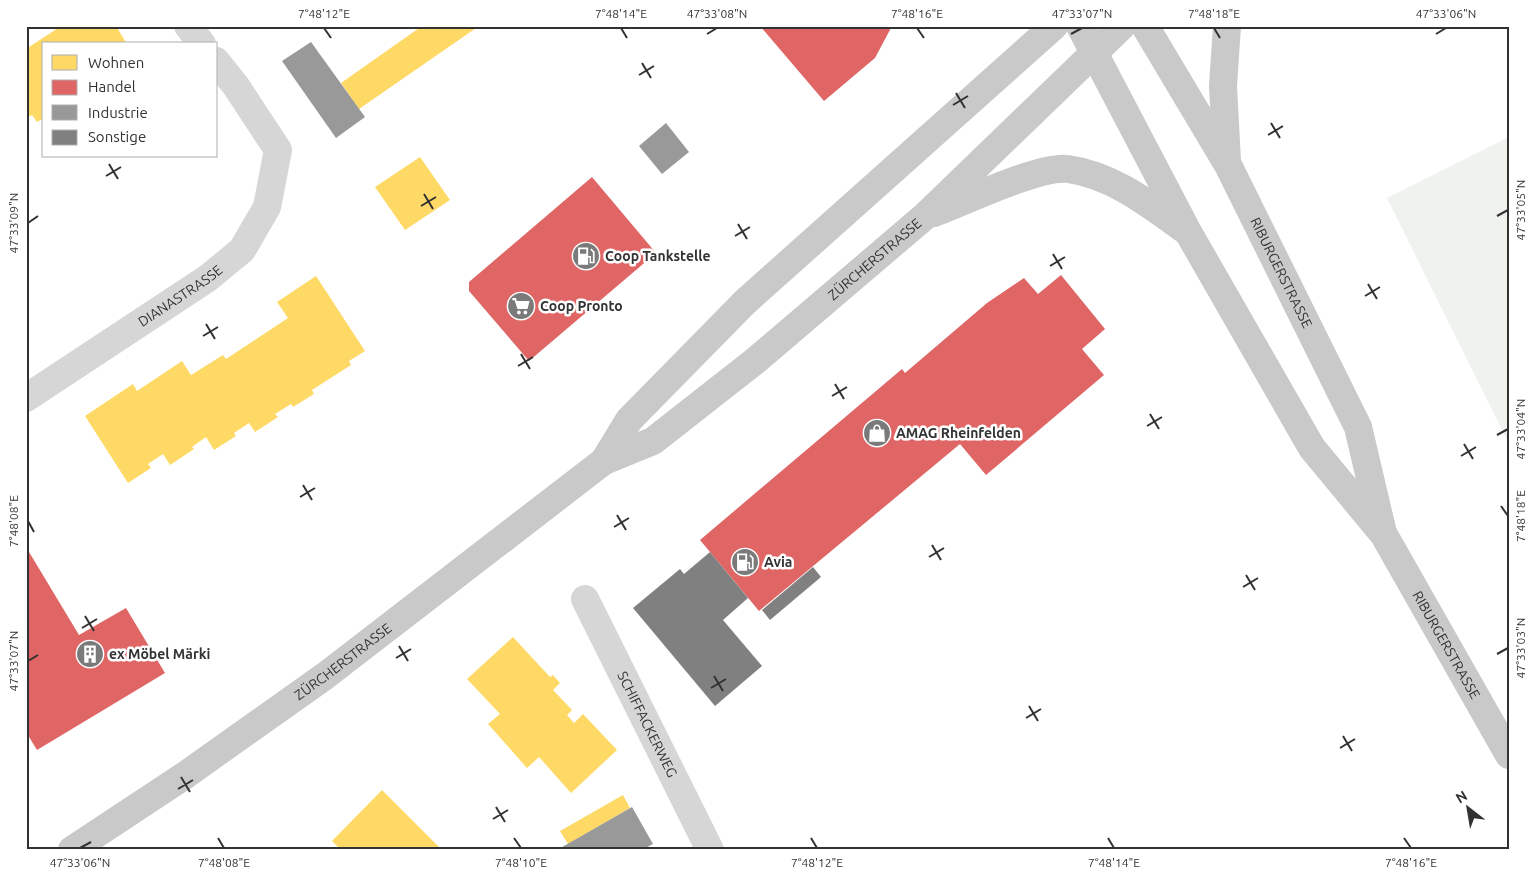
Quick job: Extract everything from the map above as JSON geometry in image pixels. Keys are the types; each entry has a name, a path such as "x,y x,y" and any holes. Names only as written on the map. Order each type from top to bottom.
{"main road":[{"name":"ZÜRCHERSTRASSE","path":"604,461 629,420 745,302 1054,26"},
{"name":"RIBURGERSTRASSE","path":"1080,26 1188,232 1312,448 1384,535 1509,755"},
{"name":"ZÜRCHERSTRASSE","path":"72,850 184,776 325,676 604,461 652,441 756,361 924,217 1122,26"},
{"name":"RIBURGERSTRASSE","path":"1145,26 1228,165 1358,427 1384,535"},
{"path":"1228,26 1225,36 1223,86 1228,165"},
{"name":"RIBURGERSTRASSE","path":"924,217 1033,174 1067,169 1103,177 1147,203 1188,232"}],"street":[{"path":"188,26 200,42"},
{"name":"DIANASTRASSE","path":"26,398 208,278 242,250 267,207 278,150 236,86 218,64"},
{"name":"SCHIFFACKERWEG","path":"585,599 710,850"}],"shaded area":[{"path":"1509,137 1509,444 1387,198"}],"building: Wohnen":[{"path":"61,26 116,26 126,42 42,42 42,119 37,122 32,115 26,118 26,49"},
{"path":"422,26 479,26 359,109 341,83"},
{"path":"420,157 450,200 405,230 375,187"},
{"path":"316,276 365,351 349,361 351,365 312,390 314,394 293,407 291,404 275,414 278,417 255,432 249,423 234,433 236,436 214,450 206,437 192,447 194,449 170,465 163,454 148,464 151,468 128,483 85,416 133,384 137,391 182,361 191,375 223,355 226,359 288,318 277,302"},
{"path":"513,637 550,677 553,675 560,683 553,690 572,710 567,715 574,723 583,714 617,750 571,793 539,757 527,768 488,724 500,714 467,679"},
{"path":"382,790 442,850 341,850 332,841"},
{"path":"623,795 630,808 568,844 560,831"}],"building: Handel":[{"path":"760,26 892,26 875,58 824,101"},
{"path":"592,177 656,253 529,361 469,291 469,282"},
{"path":"1061,275 1105,329 1082,349 1104,375 986,475 960,444 759,611 700,540 902,369 905,373 987,303 1024,278 1038,294"},
{"name":"ex Möbel Märki","path":"26,547 79,635 126,608 165,673 37,750 26,732"}],"building: Industrie":[{"path":"311,42 365,117 336,138 282,61"},
{"path":"666,123 689,152 662,174 639,146"},
{"path":"632,807 653,844 642,850 557,850"}],"building: Sonstige":[{"path":"710,552 748,598 723,620 762,666 715,706 633,608 680,569 684,574"},
{"path":"813,567 821,577 770,620 762,610"}],"place":[{"name":"Coop Tankstelle","path":"586,256"},
{"name":"Coop Pronto","path":"521,306"},
{"name":"AMAG Rheinfelden","path":"877,433"},
{"name":"Avia","path":"745,562"},
{"name":"ex Möbel Märki","path":"90,654"}]}
